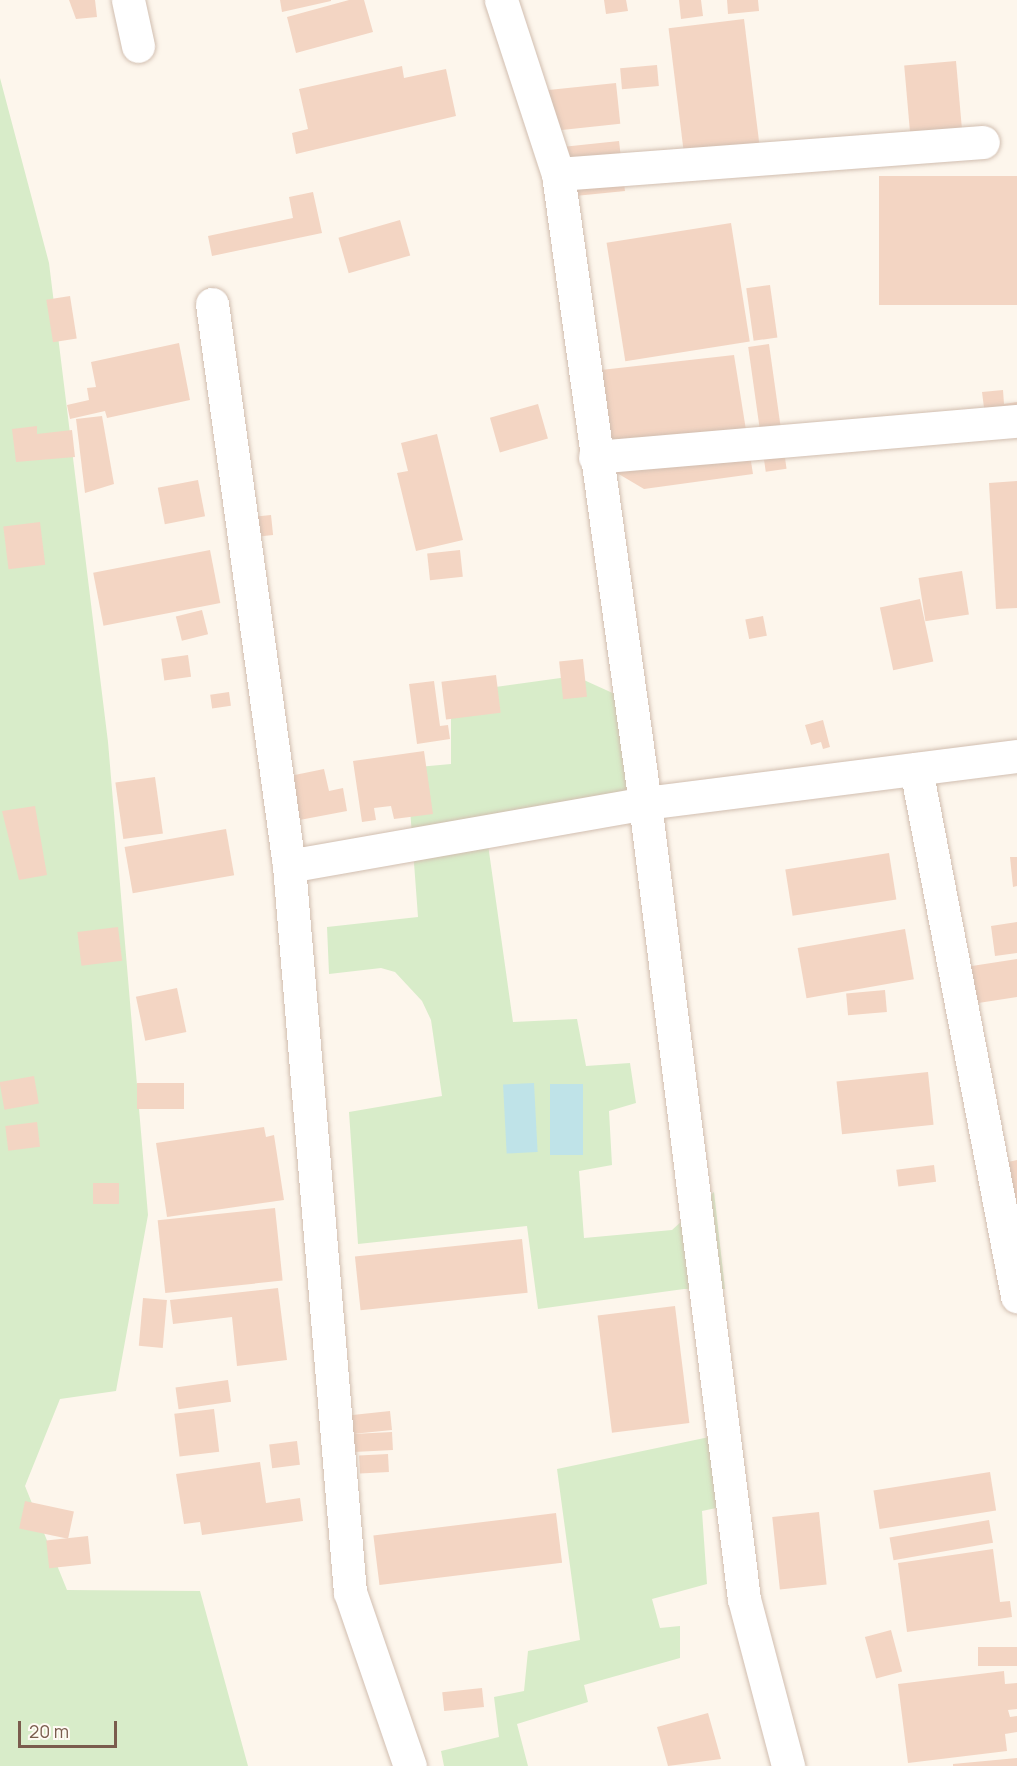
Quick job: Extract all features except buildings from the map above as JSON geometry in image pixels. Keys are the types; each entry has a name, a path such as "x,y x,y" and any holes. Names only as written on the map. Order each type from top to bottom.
{"street":[{"path":"128,0 138,46"},
{"path":"501,0 558,174 595,457 645,803 744,1599 788,1766"},
{"path":"558,174 983,142"},
{"path":"212,304 290,866 350,1592 410,1766"},
{"path":"595,457 1017,421"},
{"path":"290,866 645,803 1017,756"},
{"path":"916,770 1017,1296"}],"green space":[{"path":"0,78 49,263 108,742 148,1215 116,1391 60,1399 25,1486 67,1590 200,1591 248,1766 0,1766"},
{"path":"575,676 617,695 631,794 484,816 513,1022 577,1019 586,1066 630,1063 636,1103 609,1111 612,1165 579,1171 584,1238 672,1230 714,1192 725,1289 684,1289 538,1309 527,1226 358,1244 349,1112 442,1096 431,1020 422,1001 395,972 381,968 329,974 327,927 418,917 407,768 451,764 451,693","holes":["550,1086 583,1155 552,1153"]},
{"path":"714,1436 721,1507 702,1511 707,1584 652,1599 660,1628 680,1626 680,1658 584,1685 588,1702 517,1724 528,1766 444,1766 441,1751 499,1737 494,1697 524,1691 528,1651 580,1640 557,1469"}],"water":[{"path":"534,1083 538,1152 507,1154 503,1085"},
{"path":"550,1084 583,1084 583,1155 550,1155"}]}
